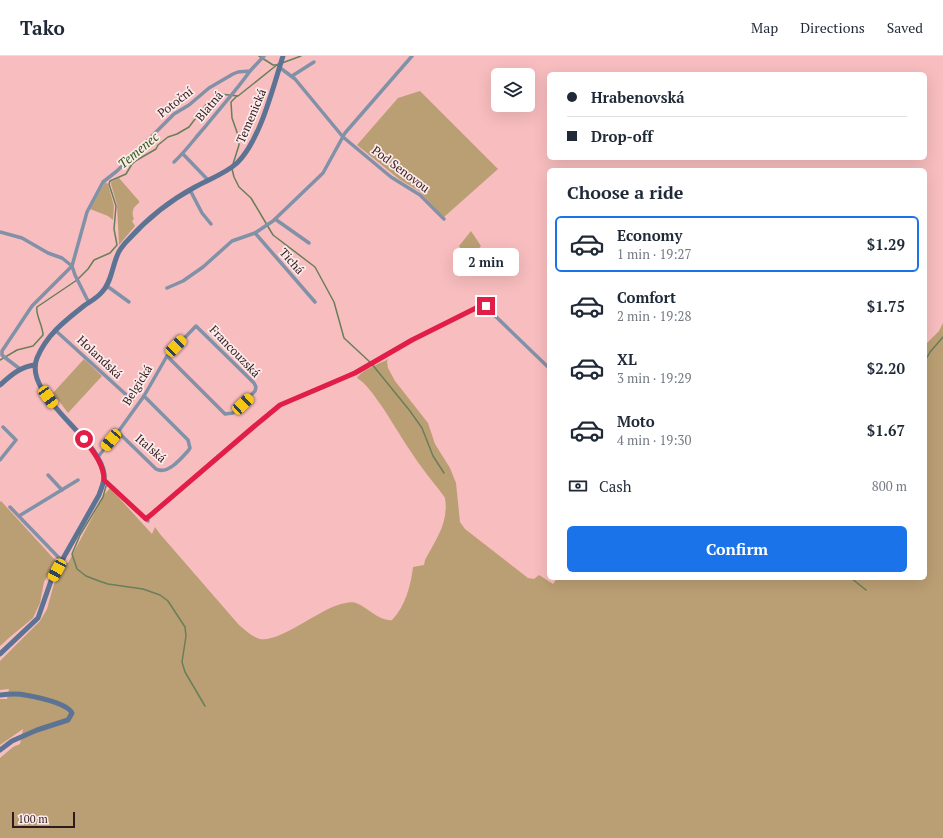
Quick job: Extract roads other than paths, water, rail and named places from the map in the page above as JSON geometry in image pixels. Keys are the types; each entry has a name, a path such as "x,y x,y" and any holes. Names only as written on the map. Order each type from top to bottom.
{"street":[{"path":"250,71 264,56"},
{"name":"Temenická","path":"35,365 41,350 62,323 102,293 107,286 116,257 128,240 158,212 190,190 230,168 247,151 269,101 283,56"},
{"path":"167,288 183,282 203,267 232,241 255,233 274,221 274,219 323,173 351,126 412,56"},
{"path":"292,76 314,62"},
{"path":"280,66 292,76 343,138"},
{"name":"Blatná","path":"174,162 183,154 250,71"},
{"name":"Potoční","path":"20,369 2,355 3,349 32,306 72,266 87,212 103,182 117,171 174,114 189,105 209,88 233,74 250,71"},
{"name":"Pod Senovou","path":"343,138 391,176 420,194 444,219"},
{"path":"183,154 208,180"},
{"path":"190,190 202,213 211,224"},
{"path":"274,219 309,243"},
{"path":"0,232 22,238 48,253 62,258 72,266 77,280 89,303"},
{"name":"Tichá","path":"255,233 314,302"},
{"path":"107,286 129,302"},
{"path":"104,480 147,520 280,405 355,373 412,340 481,306 487,308 547,366"},
{"name":"Belgická","path":"97,458 144,396 167,356 196,326"},
{"name":"Francouzská","path":"167,356 225,414 233,413 253,395 256,387 254,383 196,326"},
{"name":"Holandská","path":"56,330 132,400"},
{"path":"0,384 20,369 28,365 35,365 36,377 41,386 56,408 84,439 97,458 103,471 104,480 99,495 52,578 38,618 0,654"},
{"name":"Italská","path":"118,432 159,471 166,470 188,451 190,448 188,440 144,396"},
{"path":"0,460 16,440 3,427"},
{"path":"48,475 62,490"},
{"path":"19,516 78,480"},
{"path":"10,507 62,561"},
{"path":"0,695 25,694 61,704 70,709 72,713 68,720 12,741 0,750"}],"waterway":[{"path":"259,56 273,65 277,65"},
{"name":"Temenec","path":"282,63 301,56"},
{"name":"Temenec","path":"0,360 17,350 33,346 43,335 37,313 37,307 77,280 88,269 94,260 110,253 117,245 114,229 116,206 109,184 110,181 126,174 132,164 156,149 158,145 168,137 189,127 208,102 220,94 238,96 278,64"},
{"path":"233,164 239,145 238,135 232,118 231,102 237,96"},
{"path":"232,169 239,187 251,198 273,235 315,267 334,302 344,338 371,363 410,411 422,428 433,456 444,473"},
{"path":"927,357 943,337"},
{"path":"106,486 103,497 80,535 72,554 77,569 86,576 99,581 108,584 143,589 160,595 168,601 185,627 186,636 182,662 185,672 205,706"},
{"path":"854,580 866,590"}]}
